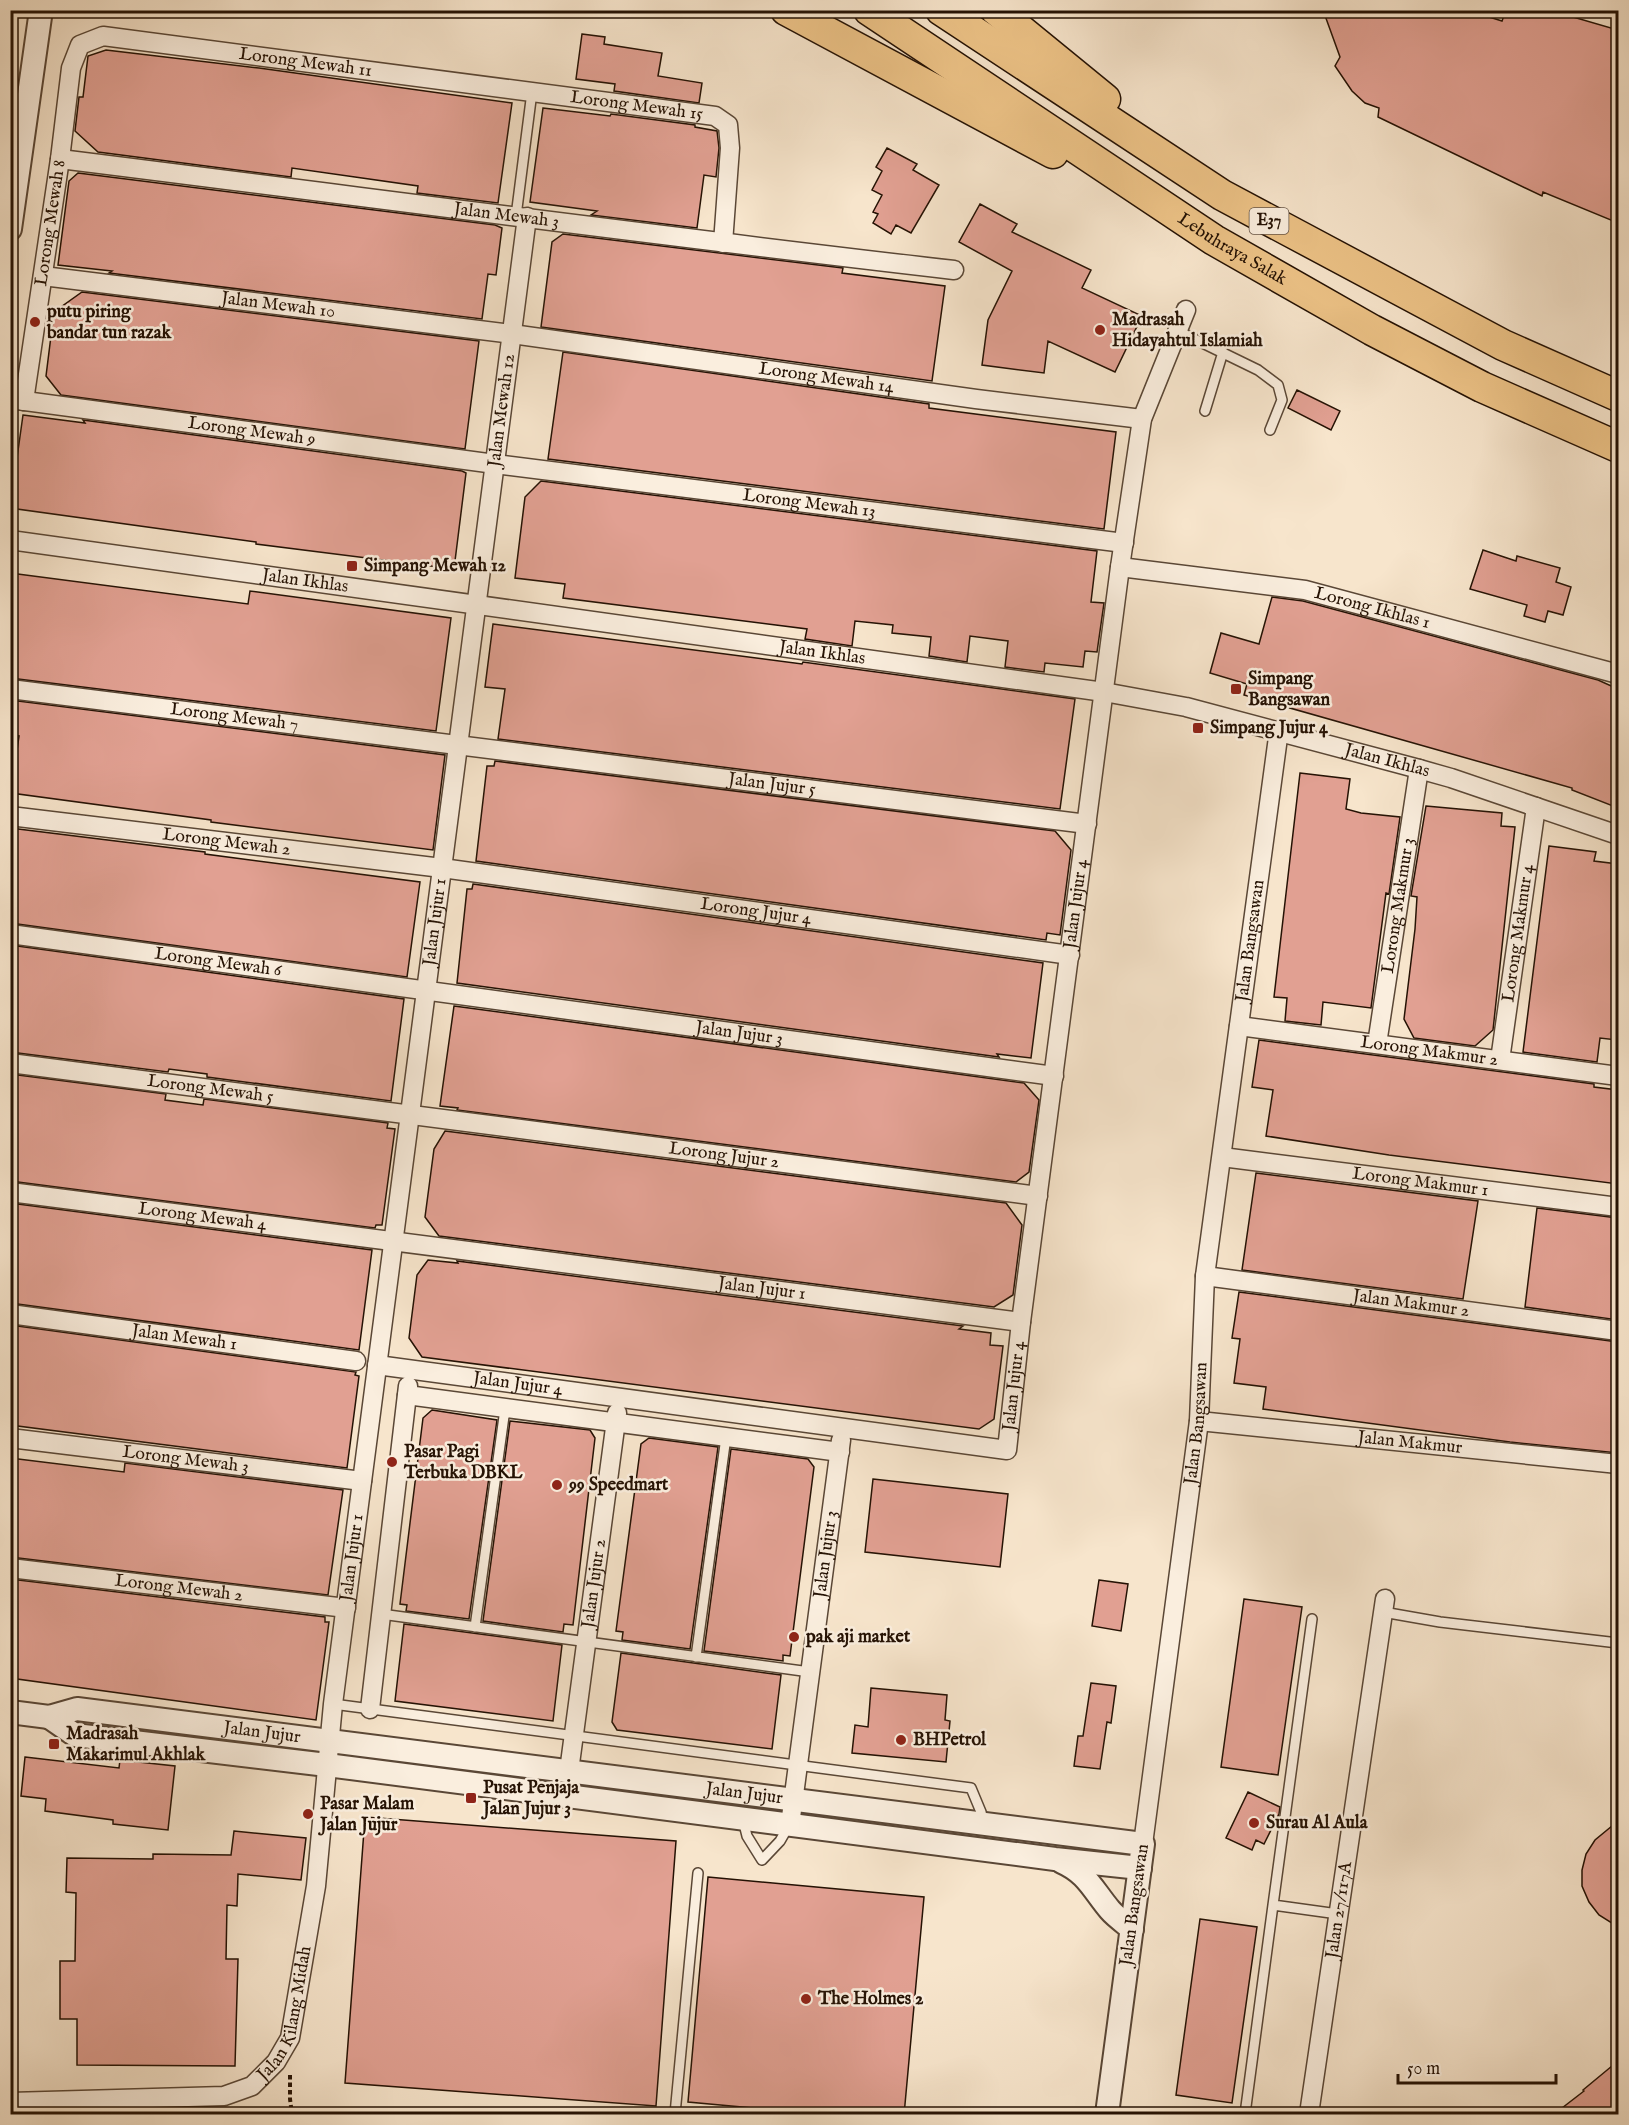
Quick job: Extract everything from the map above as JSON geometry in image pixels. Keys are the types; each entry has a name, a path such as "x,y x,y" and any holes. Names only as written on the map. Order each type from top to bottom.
{"highway":[{"path":"786,10 1214,240"},
{"name":"Lebuhraya Salak","path":"869,10 1214,240 1382,335 1482,387 1618,447"},
{"name":"E37","path":"941,10 1222,195 1503,345 1618,396"},
{"path":"996,10 1222,195"}],"street":[{"path":"10,229 41,10"},
{"name":"Lorong Mewah 11","path":"80,45 103,36 532,92"},
{"name":"Lorong Mewah 8","path":"17,400 43,276 71,68 80,45"},
{"name":"Lorong Mewah 15","path":"532,92 715,116 728,124 730,148 723,243"},
{"name":"Jalan Mewah 3","path":"60,159 954,270"},
{"name":"Jalan Mewah 12","path":"476,604 512,334 521,216"},
{"name":"Jalan Mewah 10","path":"43,276 512,334"},
{"path":"1104,692 1142,419 1186,310"},
{"name":"Lorong Mewah 14","path":"512,334 976,399 1142,419"},
{"name":"Lorong Mewah 9","path":"17,400 495,464"},
{"name":"Lorong Mewah 13","path":"495,464 1124,543"},
{"name":"Jalan Ikhlas","path":"10,540 1104,692 1186,707 1419,769 1618,835"},
{"name":"Lorong Ikhlas 1","path":"1120,567 1305,590 1618,674"},
{"name":"Jalan Jujur 1","path":"327,1765 333,1704 476,604"},
{"name":"Lorong Mewah 7","path":"10,689 458,745"},
{"name":"Jalan Jujur 4","path":"377,1365 1007,1450 1021,1322 1104,692"},
{"name":"Jalan Bangsawan","path":"1106,2111 1199,1421 1205,1276 1279,730"},
{"name":"Jalan Jujur 5","path":"458,745 1087,824"},
{"name":"Lorong Makmur 3","path":"1377,1044 1419,769"},
{"name":"Lorong Makmur 4","path":"1500,1060 1536,807"},
{"name":"Lorong Mewah 2","path":"10,816 442,868"},
{"name":"Lorong Jujur 4","path":"442,868 1070,955"},
{"name":"Lorong Mewah 6","path":"10,934 426,991"},
{"name":"Jalan Jujur 3","path":"426,991 1054,1076"},
{"name":"Lorong Makmur 2","path":"1239,1026 1618,1076"},
{"name":"Lorong Mewah 5","path":"10,1063 410,1113"},
{"name":"Lorong Jujur 2","path":"410,1113 1038,1196"},
{"name":"Lorong Makmur 1","path":"1222,1157 1618,1207"},
{"name":"Lorong Mewah 4","path":"10,1192 394,1242"},
{"name":"Jalan Jujur 1","path":"394,1242 1021,1322"},
{"name":"Jalan Makmur 2","path":"1205,1276 1618,1331"},
{"name":"Jalan Mewah 1","path":"10,1314 356,1361"},
{"path":"370,1709 410,1370"},
{"path":"406,1395 840,1452"},
{"name":"Jalan Jujur 2","path":"569,1771 619,1398"},
{"name":"Jalan Makmur","path":"1199,1421 1618,1464"},
{"name":"Jalan Jujur 3","path":"790,1825 843,1428"},
{"name":"Lorong Mewah 3","path":"10,1438 362,1481"},
{"name":"Lorong Mewah 2","path":"10,1568 346,1608"},
{"name":"Jalan 27/117A","path":"1309,2115 1384,1605"},
{"name":"Jalan Jujur","path":"49,1717 77,1709 1143,1844"},
{"path":"10,1712 49,1717"},
{"name":"Jalan Jujur","path":"49,1717 75,1735 1140,1869"},
{"name":"Jalan Kilang Midah","path":"10,2102 224,2096 252,2086 276,2062 290,2038 316,1886 327,1765"},
{"path":"1055,1859 1074,1867 1092,1884 1110,1910 1132,1929"}],"lane":[{"path":"521,216 532,92"},
{"path":"1178,330 1258,370 1278,385 1282,400 1270,430"},
{"path":"1205,411 1224,352"},
{"path":"475,1627 505,1409"},
{"path":"696,1657 726,1437"},
{"path":"1384,1605 1440,1622 1618,1643"},
{"path":"381,1614 810,1672"},
{"path":"1245,2115 1312,1619"},
{"path":"333,1704 971,1788 981,1812 983,1825"},
{"path":"743,1819 747,1836 762,1860 790,1825"},
{"path":"675,2115 698,1873"},
{"path":"1273,1905 1338,1914"}],"building":[{"path":"1323,10 1467,10 1502,21 1506,10 1549,10 1618,30 1618,223 1543,192 1542,196 1378,117 1379,108 1365,103 1352,91 1335,66 1340,57"},
{"path":"582,34 605,37 604,44 662,53 658,76 702,83 699,103 614,91 615,84 576,79"},
{"path":"106,50 259,68 512,103 498,203 417,193 418,186 292,168 291,177 98,152 75,131 79,97 83,97 88,56"},
{"path":"543,108 695,125 695,127 717,131 719,148 716,177 704,175 697,228 591,215 597,211 530,202"},
{"path":"887,148 917,164 913,170 939,185 911,233 896,225 891,234 873,223 878,214 873,212 882,195 872,190 882,171 876,167"},
{"path":"78,173 495,225 502,228 496,275 488,274 482,319 58,265 69,181"},
{"path":"980,204 1017,224 1012,232 1091,270 1082,288 1142,316 1115,372 1048,341 1044,373 982,365 988,320 1012,271 959,242"},
{"path":"563,234 843,268 842,273 945,286 932,381 541,327 552,242"},
{"path":"82,292 479,341 465,449 61,395 46,376 54,312"},
{"path":"563,352 929,404 929,408 1116,432 1104,529 548,459"},
{"path":"1297,390 1340,411 1331,430 1288,408"},
{"path":"23,415 85,423 83,420 462,471 466,473 454,569 256,544 256,542 10,508"},
{"path":"541,481 1097,551 1091,602 1104,603 1097,652 1085,651 1083,667 1045,663 1044,672 1005,667 1008,641 970,636 967,662 929,656 931,637 892,633 893,625 855,621 852,646 805,639 807,629 563,598 565,584 515,578 525,497"},
{"path":"1483,550 1516,561 1517,556 1560,568 1556,582 1571,587 1563,615 1548,611 1545,622 1524,616 1527,605 1470,589"},
{"path":"10,573 248,604 250,591 451,618 436,731 10,678"},
{"path":"1272,597 1303,601 1598,680 1618,689 1618,808 1572,790 1572,788 1244,695 1247,684 1210,673 1221,633 1259,644"},
{"path":"493,624 802,664 803,662 1075,699 1060,809 498,739 505,689 485,687"},
{"path":"10,700 445,755 433,850 211,822 211,820 11,793 19,736 10,735"},
{"path":"495,761 1055,831 1071,850 1060,935 1047,933 1046,940 476,861 487,766 494,766"},
{"path":"1300,773 1350,779 1346,809 1400,817 1389,894 1386,893 1371,1008 1323,1002 1321,1025 1285,1021 1287,998 1274,997"},
{"path":"1426,806 1502,813 1501,826 1515,827 1493,1030 1475,1046 1414,1038 1404,1019 1417,897 1411,896"},
{"path":"10,828 420,882 407,977 10,923"},
{"path":"1549,846 1596,852 1594,861 1618,864 1617,1040 1600,1038 1597,1062 1523,1052"},
{"path":"473,884 1043,963 1031,1058 997,1054 999,1057 457,983 467,889 472,889"},
{"path":"10,945 404,999 391,1101 207,1077 207,1074 169,1069 168,1072 10,1052"},
{"path":"454,1006 1024,1083 1039,1100 1029,1172 1016,1182 440,1106"},
{"path":"1259,1040 1594,1084 1594,1087 1618,1090 1618,1184 1389,1155 1266,1136 1273,1090 1252,1087"},
{"path":"10,1074 166,1094 165,1100 203,1105 204,1099 388,1123 387,1128 395,1129 382,1225 376,1225 375,1228 10,1181"},
{"path":"445,1131 1006,1203 1022,1225 1013,1295 994,1307 439,1236 425,1217 434,1149"},
{"path":"1256,1173 1478,1201 1463,1299 1242,1270"},
{"path":"10,1203 372,1250 359,1350 10,1303"},
{"path":"1537,1208 1618,1218 1618,1320 1525,1307"},
{"path":"428,1260 458,1263 457,1261 963,1326 959,1329 991,1333 990,1345 1003,1346 994,1419 979,1429 422,1357 409,1338 417,1275"},
{"path":"1239,1292 1618,1342 1618,1453 1510,1442 1263,1409 1266,1387 1234,1383 1240,1339 1232,1338"},
{"path":"10,1325 356,1372 355,1375 359,1376 347,1468 10,1425"},
{"path":"432,1410 497,1420 469,1619 406,1611 407,1605 400,1604 423,1418"},
{"path":"510,1421 590,1430 595,1438 573,1625 564,1624 563,1632 483,1621"},
{"path":"649,1438 718,1447 690,1649 622,1640 623,1632 616,1631 641,1444"},
{"path":"731,1449 808,1459 814,1467 790,1656 783,1655 783,1661 704,1651"},
{"path":"10,1458 124,1472 125,1463 343,1490 328,1595 10,1557"},
{"path":"873,1479 1008,1494 1000,1567 865,1552"},
{"path":"10,1579 325,1617 325,1622 329,1622 316,1720 10,1678"},
{"path":"1099,1580 1128,1584 1121,1631 1092,1626"},
{"path":"1244,1599 1302,1607 1278,1775 1221,1767"},
{"path":"404,1624 562,1645 553,1721 395,1701"},
{"path":"621,1653 781,1675 772,1749 617,1730 612,1722"},
{"path":"1091,1683 1116,1686 1111,1723 1107,1722 1100,1769 1074,1766 1078,1736 1083,1736"},
{"name":"BHPetrol","path":"871,1688 947,1695 945,1720 950,1721 946,1762 852,1753 855,1725 868,1727"},
{"path":"25,1757 119,1768 120,1760 175,1766 168,1830 113,1824 113,1820 45,1811 46,1799 21,1796"},
{"name":"Surau Al Aula","path":"1248,1792 1280,1807 1279,1814 1264,1844 1256,1840 1252,1850 1226,1838"},
{"path":"365,1817 676,1841 656,2106 345,2083"},
{"path":"1618,1821 1618,1927 1599,1915 1589,1902 1582,1886 1582,1870 1586,1854 1595,1840"},
{"path":"234,1831 306,1838 301,1880 238,1874 237,1906 227,1905 226,1959 238,1959 235,2066 77,2065 77,2019 60,2019 60,1961 75,1961 76,1893 66,1892 67,1858 153,1859 153,1854 231,1855"},
{"name":"The Holmes 2","path":"708,1877 924,1897 904,2115 829,2115 688,2102"},
{"path":"1200,1919 1257,1927 1232,2103 1176,2095"},
{"path":"1618,2061 1618,2115 1553,2115 1584,2091"}],"place":[{"name":"putu piring bandar tun razak","path":"35,322"},
{"name":"Madrasah Hidayahtul Islamiah","path":"1100,330"},
{"name":"Simpang Mewah 12","path":"352,566"},
{"name":"Simpang Bangsawan","path":"1236,689"},
{"name":"Simpang Jujur 4","path":"1198,728"},
{"name":"Pasar Pagi Terbuka DBKL","path":"392,1462"},
{"name":"99 Speedmart","path":"557,1485"},
{"name":"pak aji market","path":"794,1637"},
{"name":"BHPetrol","path":"901,1740"},
{"name":"Madrasah Makarimul Akhlak","path":"54,1744"},
{"name":"Pusat Penjaja Jalan Jujur 3","path":"471,1798"},
{"name":"Pasar Malam Jalan Jujur","path":"308,1814"},
{"name":"Surau Al Aula","path":"1254,1823"},
{"name":"The Holmes 2","path":"806,1999"}]}
